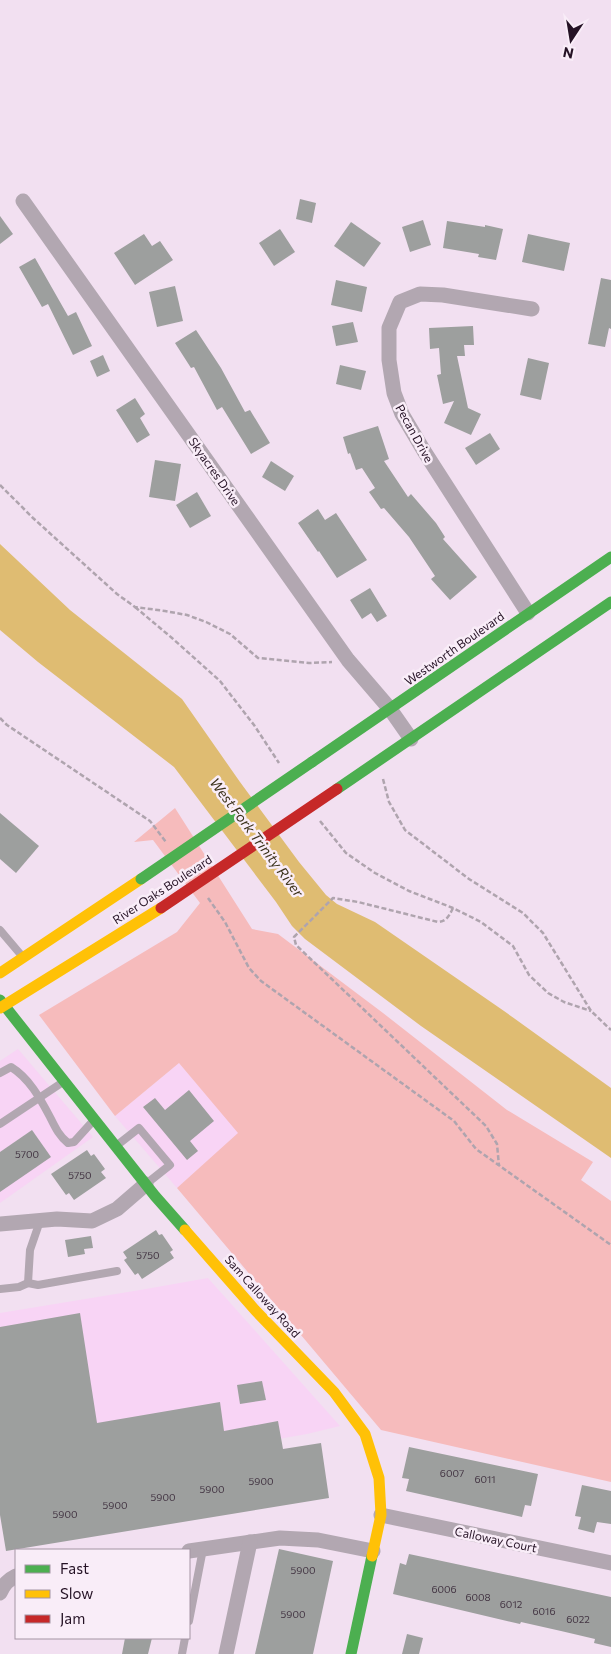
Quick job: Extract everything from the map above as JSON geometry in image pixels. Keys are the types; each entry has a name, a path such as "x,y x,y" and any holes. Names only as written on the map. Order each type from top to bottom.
{"main road":[{"name":"Westworth Boulevard","path":"312,762 611,557"},
{"path":"377,762 611,602"},
{"name":"River Oaks Boulevard","path":"0,973 312,762"},
{"name":"River Oaks Boulevard","path":"1,1005 161,908 377,762"},
{"name":"Sam Calloway Road","path":"1,1005 146,1184 255,1310 334,1392 365,1434 379,1478 381,1515 351,1654"}],"street":[{"name":"Skyacres Drive","path":"23,201 348,660 390,709 411,739"},
{"name":"Pecan Drive","path":"528,613 402,414 394,393 389,360 389,328 400,302 420,294 443,295 532,309"},
{"path":"0,1224 57,1219 92,1221 116,1209 146,1184"},
{"name":"Calloway Court","path":"381,1515 611,1563"},
{"path":"196,1550 280,1538 318,1540 373,1551"},
{"path":"226,1654 250,1542"},
{"path":"0,1593 4,1585 15,1577"}],"lane":[{"path":"0,930 24,958"},
{"path":"0,1073 11,1067 21,1073 40,1098 61,1138 68,1143 74,1142 95,1119"},
{"path":"1,1122 64,1081"},
{"path":"115,1146 139,1128 170,1164 146,1184"},
{"path":"28,1283 30,1250 40,1221"},
{"path":"0,1289 28,1283 38,1285 117,1271"},
{"path":"190,1611 196,1550"},
{"path":"182,1654 185,1639"}],"path":[{"path":"0,485 40,525 117,594 172,638 220,681 254,725 281,766"},
{"path":"135,607 187,615 206,622 230,634 258,658 309,663 348,660"},
{"path":"0,718 150,821 168,844"},
{"path":"377,762 389,802 406,830 469,879 523,913 543,933 591,1011 611,1030"},
{"path":"318,818 346,853 408,892 453,908 481,922 513,946 530,975 548,994 564,1002 591,1011"},
{"path":"208,898 225,922 249,968 261,982 454,1121 476,1150 611,1245"},
{"path":"453,908 444,922 438,922 358,902 333,898 294,936 296,945 486,1126 497,1144 499,1166"}],"shaded area":[{"path":"175,808 252,929 278,934 507,1110 593,1162 581,1180 611,1201 611,1482 381,1430 177,1188 238,1133 179,1063 115,1116 39,1015 177,932 200,903 153,840 134,842"},
{"path":"18,1049 93,1137 0,1203 0,1061"},
{"path":"179,1063 239,1133 177,1188 115,1116"},
{"path":"208,1278 340,1426 307,1434 0,1487 0,1313"}],"water":[{"name":"West Fork Trinity River","path":"0,544 70,610 182,699 240,782 326,895 337,904 375,922 611,1088 611,1158 421,1026 305,939 292,926 174,767 38,662 0,630"}],"building":[{"path":"300,199 316,203 312,223 296,219"},
{"path":"0,216 13,234 0,244"},
{"path":"423,220 431,245 410,252 402,227"},
{"path":"447,221 503,229 496,260 478,257 479,254 443,248"},
{"path":"351,222 381,243 364,267 334,246"},
{"path":"280,229 295,252 274,266 259,243"},
{"path":"144,234 152,246 160,241 173,260 135,285 114,253"},
{"path":"528,234 570,243 564,271 522,262"},
{"path":"35,258 68,316 76,312 92,346 73,355 48,304 42,307 19,267"},
{"path":"601,278 611,280 611,329 609,328 605,347 588,344"},
{"path":"336,280 367,287 362,312 331,305"},
{"path":"175,286 183,321 157,327 149,292"},
{"path":"353,322 358,342 336,346 332,326"},
{"path":"473,326 474,345 464,345 465,356 457,356 468,408 481,414 471,435 444,423 454,401 443,404 437,375 441,374 439,348 430,349 429,328"},
{"path":"196,330 221,368 245,412 250,410 270,443 251,454 222,407 217,410 194,367 191,368 175,343"},
{"path":"103,355 110,371 97,377 90,361"},
{"path":"528,358 549,363 541,400 520,395"},
{"path":"340,365 366,371 361,390 336,384"},
{"path":"135,398 145,414 140,418 150,435 137,443 116,410"},
{"path":"378,426 389,459 384,461 408,497 411,494 436,523 445,537 443,539 477,577 450,600 431,579 435,576 409,537 384,508 381,509 369,492 375,488 362,468 356,470 350,453 348,454 343,437"},
{"path":"490,433 500,449 476,465 465,448"},
{"path":"155,460 181,464 175,501 149,497"},
{"path":"271,461 294,476 285,491 262,477"},
{"path":"197,492 211,516 190,528 176,505"},
{"path":"318,509 325,520 336,513 367,560 337,578 298,523"},
{"path":"370,588 387,616 377,622 371,613 362,619 350,600"},
{"path":"0,813 39,846 16,873 0,859"},
{"path":"189,1090 214,1121 190,1141 198,1151 187,1160 143,1107 155,1098 165,1110"},
{"path":"32,1130 51,1157 0,1192 0,1152"},
{"path":"87,1150 91,1156 94,1154 105,1169 101,1172 106,1178 74,1200 69,1193 66,1195 51,1174"},
{"path":"156,1230 159,1235 162,1234 173,1250 170,1252 174,1258 142,1279 138,1273 135,1275 124,1260 127,1258 123,1252"},
{"path":"91,1236 93,1248 84,1249 85,1254 68,1257 65,1240"},
{"path":"80,1313 97,1423 220,1402 224,1431 278,1421 283,1449 321,1443 329,1498 6,1551 0,1515 0,1327"},
{"path":"262,1381 266,1400 240,1404 237,1385"},
{"path":"409,1447 538,1474 531,1506 525,1505 522,1517 406,1491 409,1479 402,1478"},
{"path":"582,1485 611,1491 611,1524 597,1522 594,1533 578,1529 581,1517 575,1516"},
{"path":"279,1549 333,1561 313,1654 255,1654"},
{"path":"409,1554 611,1597 611,1647 594,1643 595,1639 521,1622 520,1624 393,1594 400,1563 406,1565"},
{"path":"407,1634 423,1638 419,1654 402,1654"},
{"path":"125,1639 152,1639 148,1654 122,1654"}],"traffic: fast":[{"path":"312,762 611,557"},
{"path":"337,789 611,602"},
{"path":"141,879 312,762"},
{"path":"0,1000 155,1196 185,1230"},
{"path":"351,1654 372,1556"}],"traffic: slow":[{"path":"0,973 141,879"},
{"path":"0,1008 161,908"},
{"path":"185,1230 255,1310 334,1392 365,1434 379,1478 381,1515 372,1556"}],"traffic: jam":[{"path":"161,908 337,789"}]}
